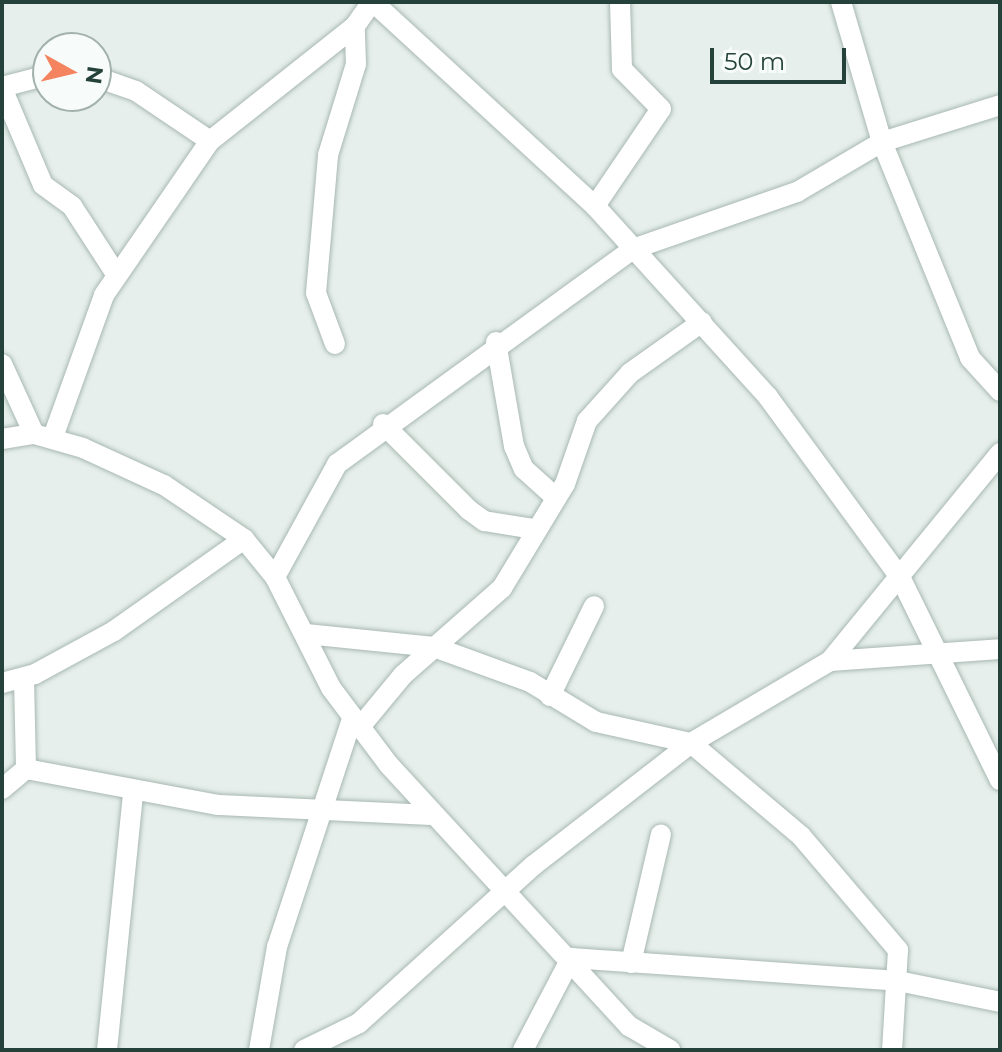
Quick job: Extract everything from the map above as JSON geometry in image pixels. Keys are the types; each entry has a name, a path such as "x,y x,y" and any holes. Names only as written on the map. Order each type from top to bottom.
{"street":[{"path":"44,436 116,274 210,141 355,26 373,2 595,206 768,397 901,579 944,657 1000,780"},
{"path":"595,206 661,109 622,69 620,2"},
{"path":"841,2 882,142 976,373 1000,391"},
{"path":"335,344 320,319 317,281 328,155 356,64 355,26"},
{"path":"32,80 2,88 43,185 72,206 116,274"},
{"path":"112,83 136,91 210,141"},
{"path":"275,577 337,464 383,424 633,249 797,192 882,142 1000,105"},
{"path":"259,1050 277,947 317,809 356,723 434,647 486,610 554,496 565,484 587,421 630,373 702,322"},
{"path":"496,342 514,446 524,469 554,496"},
{"path":"2,364 44,436"},
{"path":"383,424 476,515 534,529"},
{"path":"3,436 44,436 164,485 244,539 275,577 356,723 432,815 571,958 629,1026 670,1050"},
{"path":"304,1050 359,1023 504,892 691,743 830,661 901,579 1000,453"},
{"path":"26,769 8,677 138,616 244,539"},
{"path":"550,696 594,606"},
{"path":"306,634 434,647 550,696 596,722 691,743 801,836 898,950 892,1050"},
{"path":"830,661 944,657 1000,649"},
{"path":"2,789 26,769"},
{"path":"26,769 133,793 317,809 432,815"},
{"path":"107,1050 133,793"},
{"path":"631,963 661,834"},
{"path":"571,958 898,981 1000,1002"},
{"path":"523,1050 571,958"}]}
